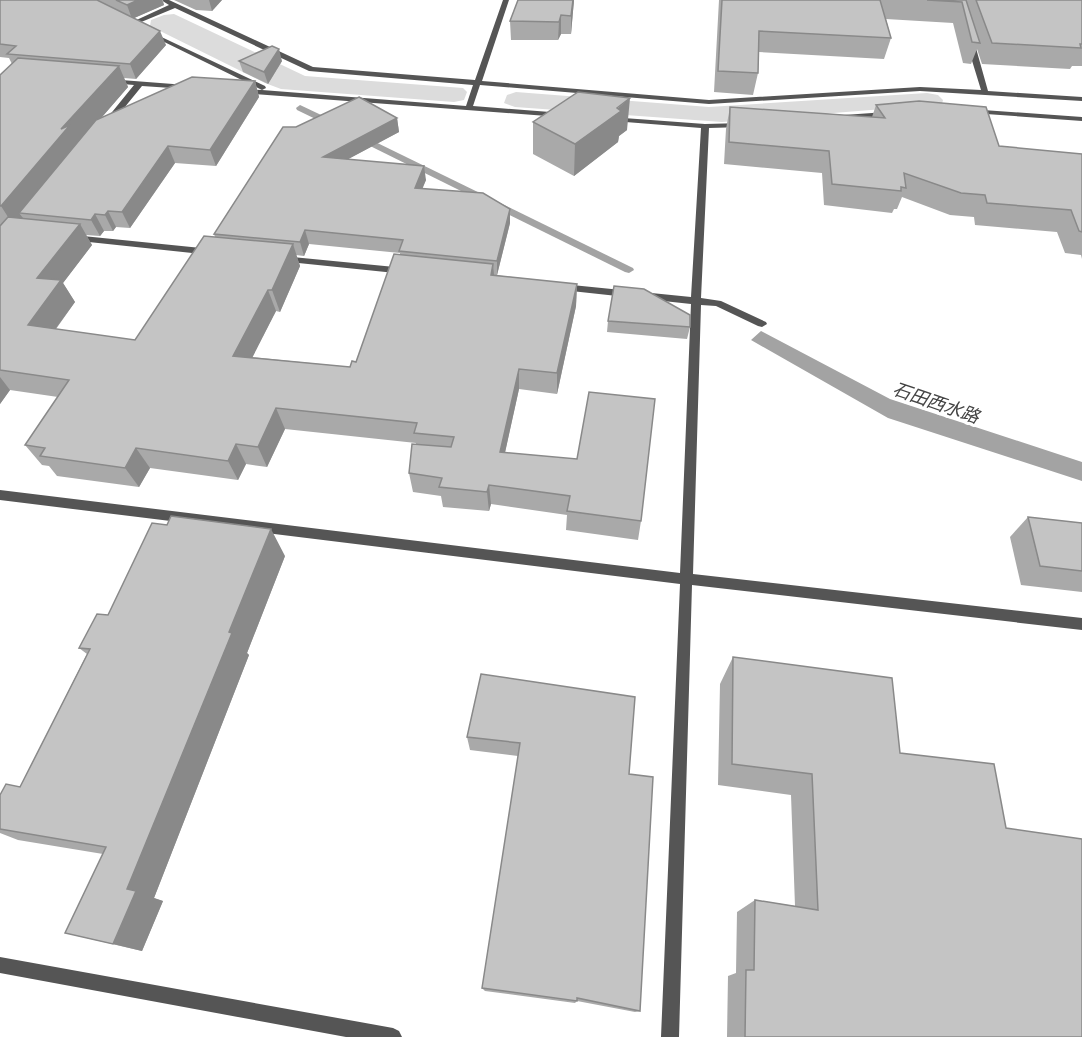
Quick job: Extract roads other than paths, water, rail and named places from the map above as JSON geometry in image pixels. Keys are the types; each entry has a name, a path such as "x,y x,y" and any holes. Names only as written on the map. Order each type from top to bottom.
{"street":[{"path":"469,107 506,0"},
{"path":"132,24 170,2 312,69 477,84 710,102 920,89 1082,99"},
{"path":"122,19 274,93"},
{"path":"966,31 985,92"},
{"path":"104,81 195,88"},
{"path":"102,130 139,84"},
{"path":"229,90 575,116"},
{"path":"975,91 981,112"},
{"path":"959,110 1082,119"},
{"path":"835,118 892,114"},
{"path":"599,118 705,126 757,124"},
{"path":"670,1037 696,300 705,126"},
{"path":"67,237 221,253"},
{"path":"269,257 411,272"},
{"path":"553,286 718,303 762,324"},
{"path":"0,495 687,579 1082,624"},
{"path":"0,965 393,1037"}],"waterway":[{"path":"300,108 333,124"},
{"path":"359,137 629,270"}],"water label":[{"name":"石田西水路","path":"936,403"}]}
